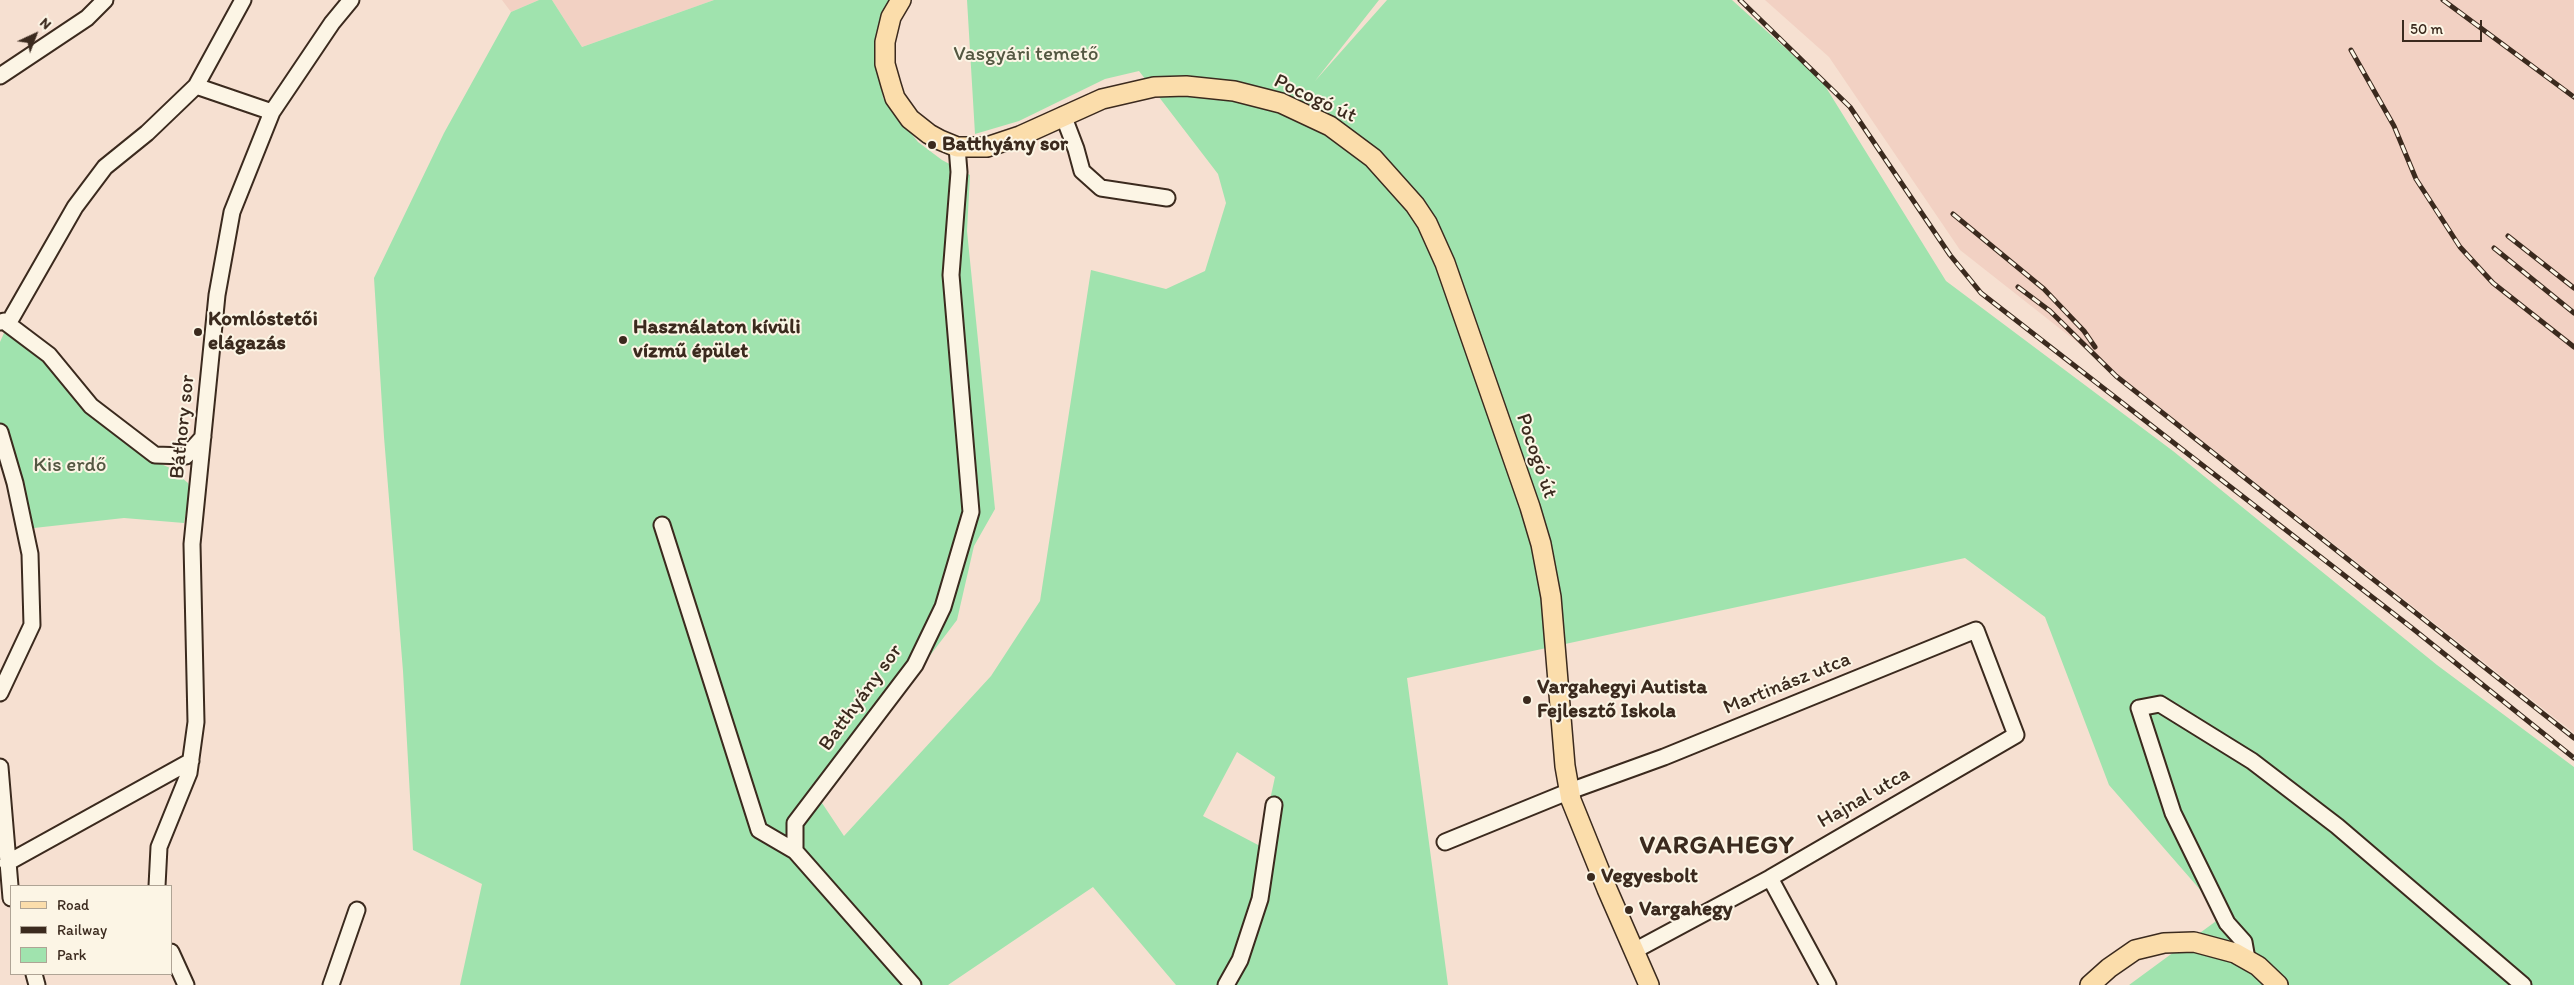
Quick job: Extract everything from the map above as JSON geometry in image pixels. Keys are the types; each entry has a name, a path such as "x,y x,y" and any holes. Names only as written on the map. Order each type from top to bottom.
{"main road":[{"name":"Pocogó út","path":"901,0 891,17 885,42 885,64 890,86 902,109 920,128 957,146 986,147 997,144 1102,99 1154,87 1186,86 1242,92 1281,104 1330,126 1358,145 1402,188 1427,223 1444,263 1530,507 1541,544 1550,597 1565,766 1570,791 1586,837 1649,985"},
{"path":"2090,985 2109,968 2135,950 2164,943 2207,943 2247,959 2278,985"}],"street":[{"path":"0,76 88,18 105,0"},
{"path":"203,437 186,456 155,455 91,406 49,355 3,326 75,207 104,167 147,133 196,86 243,0"},
{"name":"Báthory sor","path":"157,885 159,847 189,773 196,722 192,544 217,294 232,212 272,112 332,23 352,0"},
{"path":"196,86 272,112"},
{"path":"1063,115 1082,171 1101,188 1167,198"},
{"name":"Batthyány sor","path":"795,851 795,822 915,665 943,607 971,512 951,275 958,172 957,146"},
{"path":"0,432 15,483 30,554 32,625 0,693"},
{"path":"662,525 759,830 795,851 913,985"},
{"name":"Martinász utca","path":"1445,842 1570,791 1664,757 1976,630"},
{"name":"Hajnal utca","path":"1634,951 1770,878 2016,735 1976,630"},
{"path":"2247,959 2244,942 2226,923 2173,812 2139,708 2160,704 2252,761 2337,826 2522,985"},
{"path":"7,863 191,761"},
{"path":"0,767 10,889"},
{"path":"1226,985 1240,960 1260,899 1274,805"},
{"path":"1770,878 1828,985"},
{"path":"331,985 357,910"},
{"path":"172,954 186,985"}],"shaded area":[{"path":"502,0 539,0 511,12"},
{"path":"552,0 714,0 582,47"},
{"path":"1765,0 2574,0 2574,733 1960,250 1829,57"}],"green space":[{"name":"Vasgyári temető","path":"539,0 552,0 582,47 714,0 895,0 878,58 883,98 918,142 942,160 970,175 967,231 995,509 974,546 957,620 820,800 844,836 991,676 1040,601 1091,270 1166,289 1205,271 1226,203 1218,174 1139,71 1105,79 1019,121 975,134 967,0 1379,0 1315,81 1387,0 1732,0 1822,81 1946,281 2173,451 2437,665 2574,767 2574,985 2129,985 2223,916 2109,785 2045,617 1965,558 1407,678 1448,985 1176,985 1093,887 948,985 460,985 482,884 413,850 403,671 384,437 374,278 444,133 511,12","holes":["1237,752 1275,777 1260,846 1203,816"]},
{"name":"Kis erdő","path":"8,324 152,460 170,468 188,483 190,491 184,523 124,518 25,529 0,432 0,342"}],"railway":[{"path":"1740,0 1850,107 1950,255 1981,293 2412,628 2574,758"},
{"path":"2443,0 2574,97"},
{"path":"2351,50 2394,126 2416,179 2460,247 2493,283 2574,347"},
{"path":"1953,214 2044,289 2084,331 2095,347"},
{"path":"2508,236 2574,288"},
{"path":"2494,248 2574,313"},
{"path":"2018,287 2050,311 2116,376 2574,738"}],"place":[{"name":"Batthyány sor","path":"932,145"},
{"name":"Komlóstetői elágazás","path":"198,332"},
{"name":"Használaton kívüli vízmű épület","path":"623,340"},
{"name":"Vargahegyi Autista Fejlesztő Iskola","path":"1527,700"},
{"name":"Vegyesbolt","path":"1591,877"},
{"name":"Vargahegy","path":"1629,910"}],"district":[{"name":"VARGAHEGY","path":"1717,846"}]}
